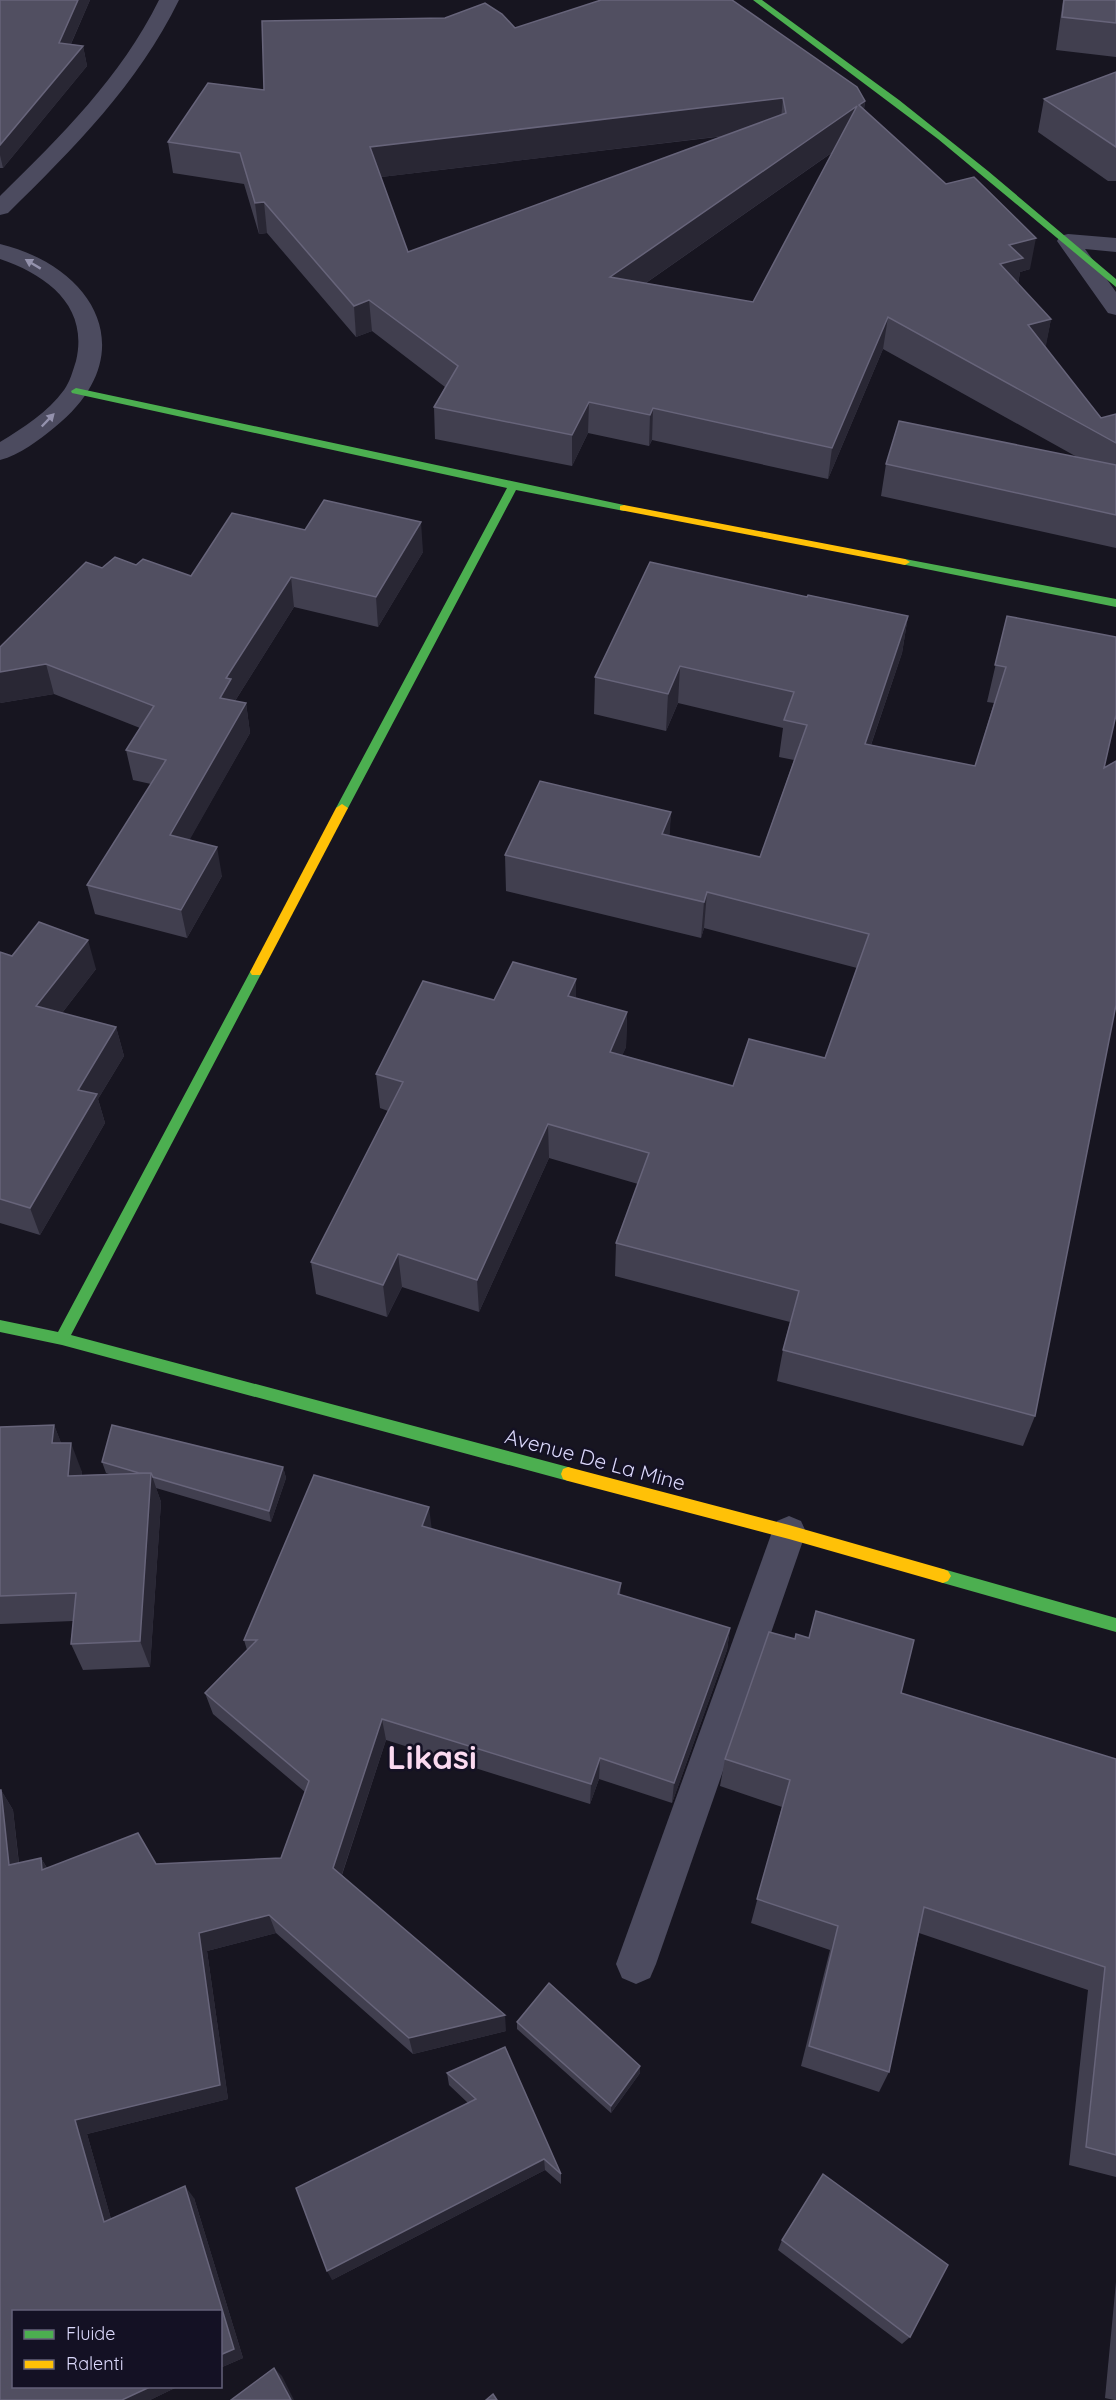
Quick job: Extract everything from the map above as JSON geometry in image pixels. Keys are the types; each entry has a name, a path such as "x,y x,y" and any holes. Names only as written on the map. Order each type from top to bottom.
{"street":[{"path":"0,208 102,102 142,48 169,0"},
{"path":"757,0 898,102 976,163 1116,284"},
{"path":"1068,241 1116,245"},
{"path":"1068,241 1116,308"},
{"path":"0,251 19,256 61,281 87,313 92,351 76,391 38,431 0,452"},
{"path":"76,391 513,486 1116,603"},
{"path":"62,1339 513,486"},
{"name":"Avenue De La Mine","path":"0,1326 62,1339 422,1437 789,1532 1116,1625"}],"lane":[{"path":"636,1964 789,1532"}],"building":[{"path":"0,0 78,0 59,43 83,46 0,145"},
{"path":"601,0 732,0 857,87 865,101 859,105 946,184 974,177 1036,238 1009,245 1023,258 1000,264 1051,319 1028,325 1101,418 1116,414 1116,443 888,317 832,448 653,408 650,415 589,402 572,435 434,407 458,366 369,300 354,306 264,202 255,203 240,153 168,142 208,83 264,90 262,21 445,18 485,3 502,14 515,28","holes":["783,98 786,113 408,252 370,147","857,106 753,302 610,277 795,149"]},
{"path":"1064,0 1116,0 1116,23 1062,17"},
{"path":"1116,72 1116,147 1044,99"},
{"path":"899,421 1116,465 1116,515 886,464"},
{"path":"324,500 421,522 376,597 291,577 226,678 231,679 220,698 246,703 170,835 217,847 181,910 87,885 166,760 126,750 154,706 46,664 0,672 0,647 86,562 102,568 115,557 136,565 143,559 191,576 232,513 305,530"},
{"path":"650,562 807,597 808,595 908,616 865,744 975,766 1006,667 995,665 1007,616 1116,637 1116,715 1104,768 1116,761 1116,1005 1035,1416 783,1350 799,1291 616,1243 649,1153 548,1124 477,1280 398,1254 383,1285 311,1262 403,1082 376,1074 423,981 494,1000 513,962 576,979 568,996 627,1012 610,1052 733,1086 749,1039 825,1058 869,934 707,892 704,902 505,855 540,781 671,812 662,834 760,857 807,725 784,720 794,692 680,666 668,694 595,677"},
{"path":"39,922 88,940 36,1006 116,1027 78,1090 97,1094 30,1208 0,1199 0,952 12,956"},
{"path":"54,1425 52,1443 71,1443 68,1476 151,1473 140,1641 71,1644 76,1593 0,1596 0,1427"},
{"path":"112,1425 283,1467 269,1511 153,1477 151,1473 139,1473 102,1462"},
{"path":"314,1475 429,1507 422,1526 621,1583 618,1594 730,1628 674,1783 600,1758 591,1784 382,1719 333,1868 505,2015 409,2038 269,1915 199,1933 220,2085 75,2120 104,2222 185,2186 234,2349 222,2354 222,2310 12,2310 12,2388 148,2388 122,2400 0,2400 0,1790 9,1865 41,1858 42,1870 138,1833 156,1864 281,1858 309,1781 205,1693 257,1640 244,1640"},
{"path":"816,1611 914,1640 901,1693 1116,1759 1116,2155 1086,2147 1105,1967 924,1907 889,2072 809,2046 838,1926 757,1899 790,1780 725,1759 769,1632 795,1639 796,1634 809,1638"},
{"path":"549,1983 640,2066 611,2106 517,2022"},
{"path":"505,2047 561,2174 544,2159 327,2271 296,2188 476,2099 447,2073"},
{"path":"823,2174 948,2265 910,2337 782,2240"},
{"path":"274,2368 291,2400 231,2400"},
{"path":"493,2394 497,2400 486,2400"}],"traffic: fast":[{"path":"757,0 896,101 1029,209 1116,284"},
{"path":"76,391 624,508"},
{"path":"342,808 513,486"},
{"path":"905,562 1116,603"},
{"path":"62,1339 256,972"},
{"path":"0,1326 62,1339 568,1474"},
{"path":"943,1576 1116,1625"}],"traffic: slow":[{"path":"624,508 905,562"},
{"path":"256,972 342,808"},
{"path":"568,1474 789,1532 943,1576"}],"district":[{"name":"Likasi","path":"432,1757"}]}
